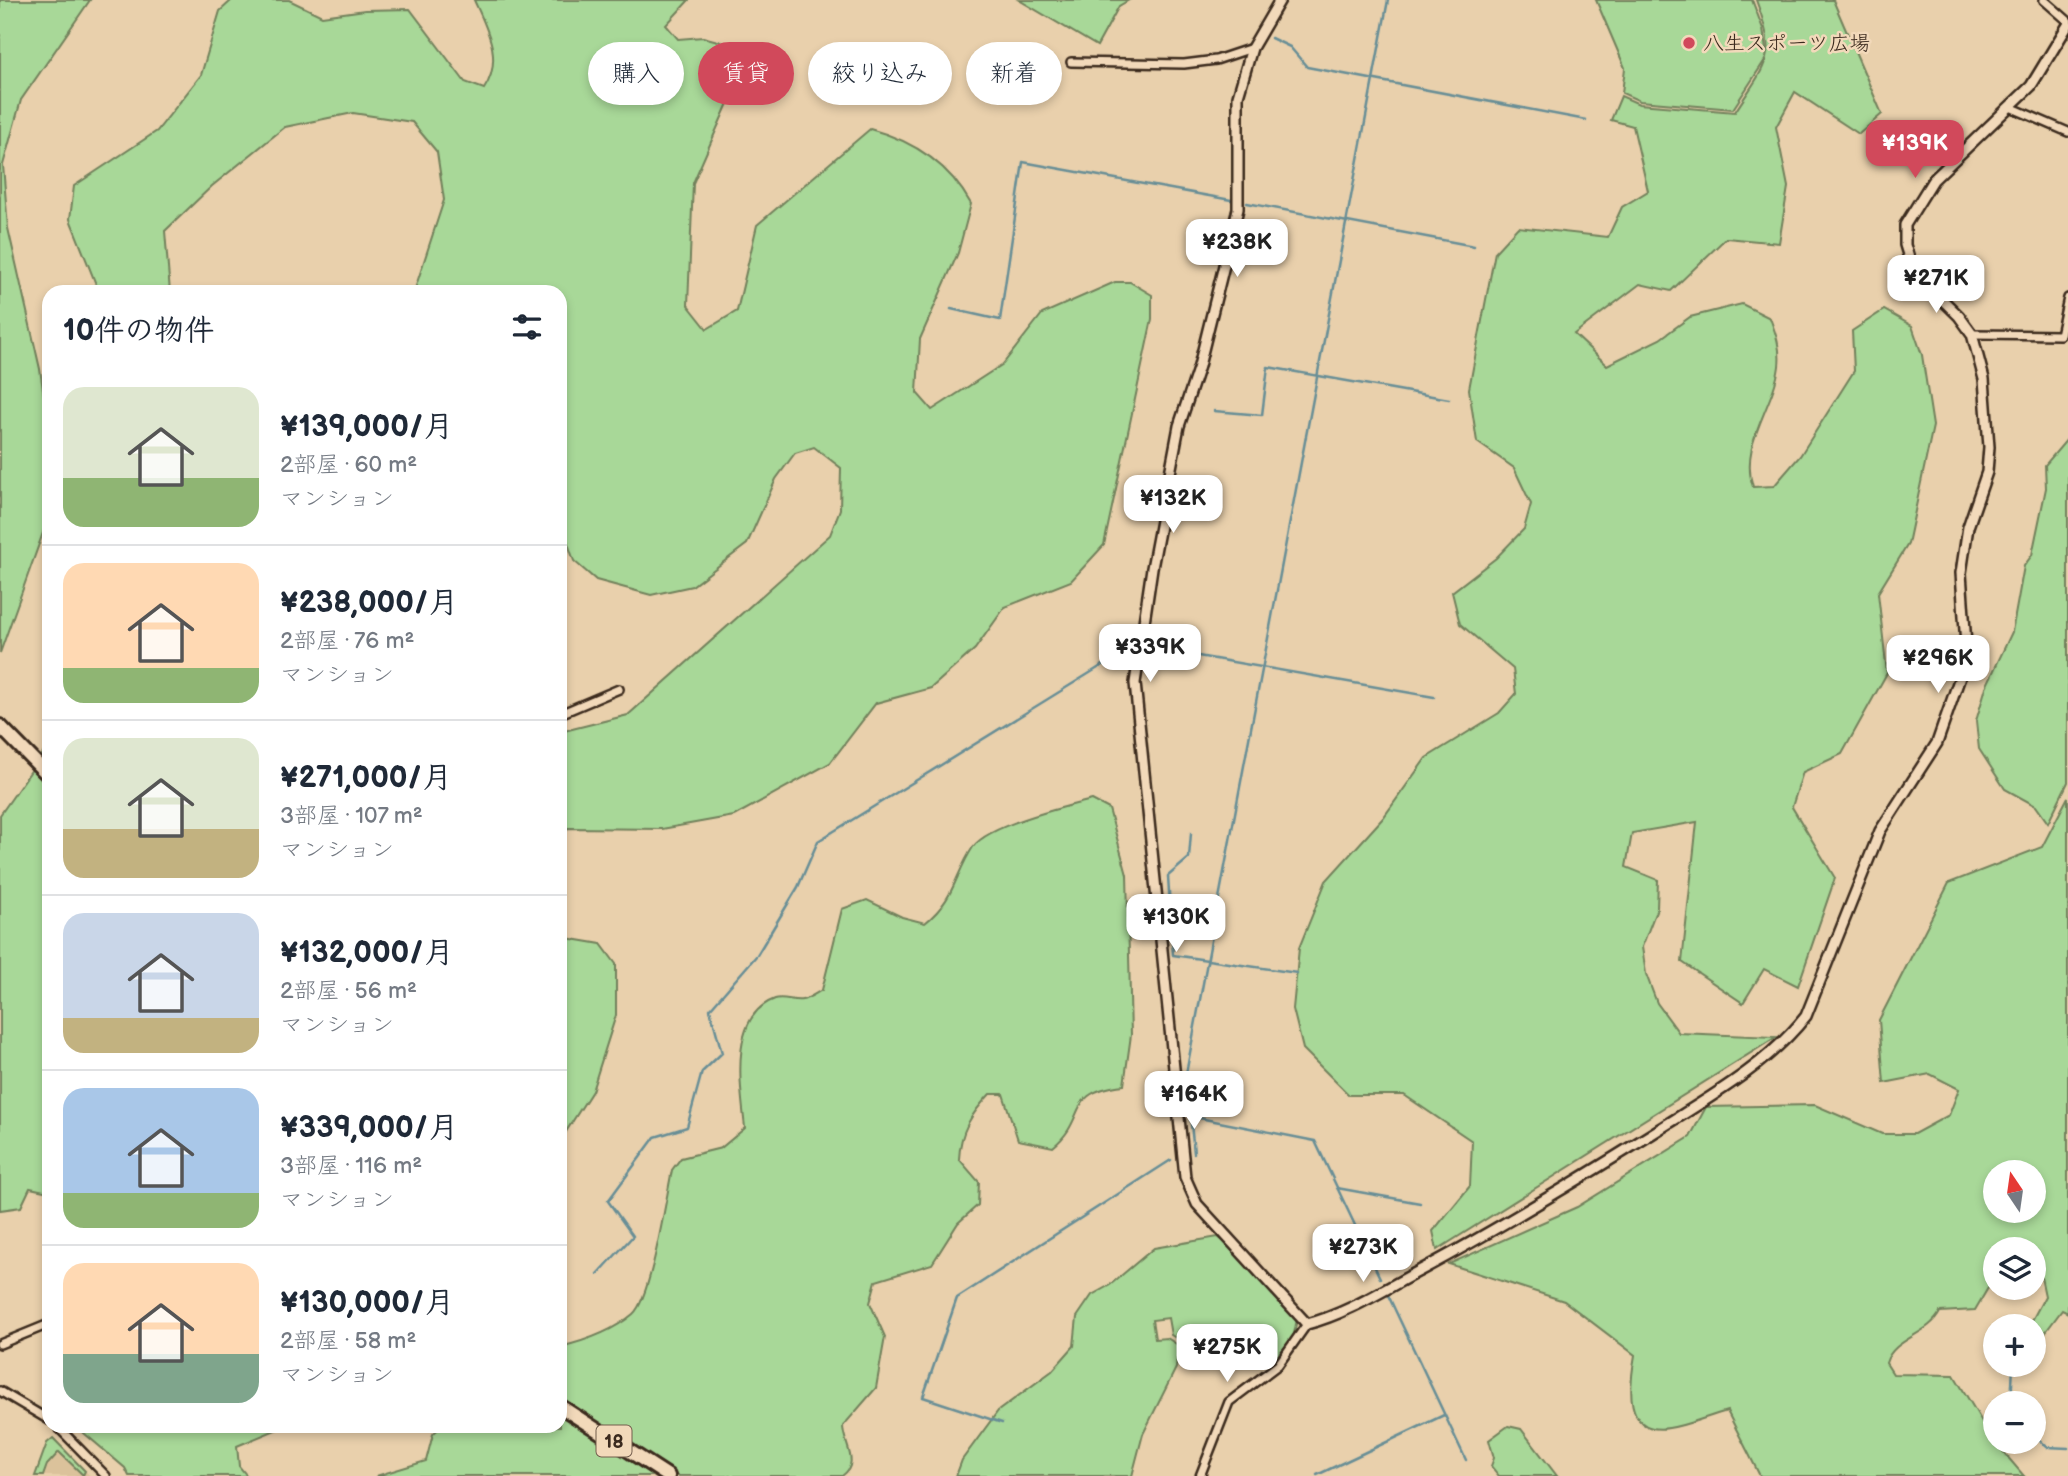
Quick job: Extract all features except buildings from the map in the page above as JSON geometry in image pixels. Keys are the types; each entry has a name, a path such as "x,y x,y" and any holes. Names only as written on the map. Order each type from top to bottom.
{"main road":[{"path":"0,726 42,769"},
{"name":"18","path":"567,1411 668,1476"}],"street":[{"path":"1279,0 1252,48 1238,96 1238,209 1199,366 1179,426 1152,568 1135,683 1135,702 1185,1177 1197,1205 1307,1324"},
{"path":"1200,1476 1228,1402 1278,1365 1307,1324 1349,1308 1455,1253 1604,1164 1758,1063 1785,1040 1806,1016 1880,831 1937,743 1960,677 1966,624 1961,573 1963,547 1987,472 1989,447 1984,379 1972,334 1959,316 1913,271 1905,245 1905,225 1933,180 2031,86 2068,23 2044,0"},
{"path":"1071,62 1184,64 1216,61 1252,48"},
{"path":"2010,107 2068,132"},
{"path":"1972,334 2060,335 2068,298"},
{"path":"567,711 619,689"},
{"path":"0,1344 9,1337 42,1326"},
{"path":"0,1391 42,1416"},
{"path":"64,1433 106,1476"}],"shaded area":[{"path":"66,1450 90,1476 43,1476 55,1453"}],"green space":[{"path":"0,0 90,0 21,100 3,165 8,228 42,383 42,536 0,653"},
{"path":"232,0 289,0 322,16 365,10 410,9 465,82 484,89 493,67 493,55 488,33 474,0 689,0 666,25 678,39 703,37 722,42 698,42 698,105 727,105 693,183 688,305 707,329 737,311 757,225 870,129 901,140 929,156 952,177 971,204 958,253 920,339 917,393 932,410 1003,364 1042,314 1115,282 1130,282 1152,295 1152,319 1104,545 1071,581 1005,607 975,649 931,688 876,703 830,763 734,816 662,829 567,829 567,730 628,715 830,535 840,509 841,468 814,447 795,453 776,479 747,544 692,586 651,595 596,580 574,561 567,540 567,285 416,285 444,200 437,152 412,122 353,113 285,127 212,186 165,231 169,285 96,285 70,219 74,186 157,131 201,75 220,11"},
{"path":"1019,0 1129,0 1119,6 1097,46"},
{"name":"八生スポーツ広場","path":"1596,0 1752,0 1763,29 1767,57 1733,109 1640,101 1622,93 1625,68"},
{"path":"1756,0 1833,0 1882,114 1859,134 1795,92 1776,127 1788,187 1779,243 1726,238 1671,291 1640,284 1574,334 1607,365 1660,339 1690,317 1742,304 1770,318 1779,347 1779,366 1750,456 1753,487 1774,486 1800,456 1854,371 1852,331 1884,310 1912,326 1922,355 1933,426 1908,544 1878,593 1887,673 1842,754 1803,772 1792,807 1835,878 1798,986 1764,969 1743,1003 1682,962 1697,822 1632,833 1626,867 1658,880 1657,908 1642,947 1646,974 1657,1003 1679,1033 1776,1037 1437,1250 1433,1231 1470,1186 1472,1141 1404,1095 1349,1095 1303,1049 1293,1009 1299,948 1326,881 1383,818 1426,758 1499,713 1516,694 1513,669 1460,624 1452,592 1496,558 1524,529 1531,504 1514,468 1477,442 1469,389 1495,252 1518,227 1608,237 1622,207 1648,191 1633,126 1611,120 1621,96 1639,104 1735,112 1755,82 1766,59 1766,35"},
{"path":"2068,438 2068,782 2048,823 2036,806 2005,789 1979,749 1976,721 1986,687 2012,632 2024,566 2032,555 2046,488 2045,465"},
{"path":"42,755 42,1191 30,1188 21,1207 0,1210 0,815"},
{"path":"2068,797 2068,1313 2062,1310 2046,1331 2046,1314 2035,1314 2043,1300 2046,1300 2046,1237 1983,1237 1983,1296 1975,1310 1940,1312 1928,1326 1896,1348 1886,1363 1893,1374 1954,1375 1983,1423 1983,1454 2005,1454 2024,1476 1760,1476 1727,1411 1669,1428 1654,1428 1643,1424 1632,1405 1635,1355 1564,1301 1449,1264 1577,1207 1690,1137 1706,1107 1815,1105 1882,1134 1914,1134 1949,1115 1959,1089 1930,1074 1884,1083 1879,1020 1949,883 2042,847"},
{"path":"1092,800 1109,809 1127,875 1131,1035 1124,1085 1105,1088 1084,1100 1071,1126 1053,1147 1018,1140 1003,1094 990,1094 978,1108 965,1131 959,1159 979,1182 978,1205 958,1223 932,1264 876,1281 870,1303 885,1337 876,1388 843,1426 851,1459 842,1476 376,1476 426,1461 434,1433 567,1433 567,1345 607,1331 633,1314 640,1305 652,1269 672,1170 681,1158 721,1148 745,1128 741,1094 741,1055 750,1021 760,1008 775,999 802,1000 822,990 842,909 867,900 902,917 925,923 942,905 973,847 981,839 1011,824"},
{"path":"567,938 601,944 616,964 616,1015 592,1091 567,1130"},
{"path":"1218,1237 1241,1255 1297,1319 1293,1339 1269,1364 1226,1347 1177,1338 1171,1335 1168,1318 1152,1320 1155,1339 1167,1338 1178,1345 1176,1368 1143,1434 1132,1476 956,1476 962,1460 998,1411 1052,1371 1074,1346 1077,1317 1092,1295 1110,1285 1154,1248"},
{"path":"1508,1426 1521,1429 1557,1476 1499,1476 1491,1466 1494,1458 1489,1440"},
{"path":"84,1433 268,1433 237,1446 239,1466 247,1476 129,1476 125,1468"},
{"path":"53,1438 85,1471 83,1475 59,1452 47,1465 43,1476 35,1476 47,1443"}],"waterway":[{"path":"1194,1153 1186,1074 1388,0"},
{"path":"1271,38 1290,47 1307,67 1586,120"},
{"path":"951,309 1000,320 1023,162 1231,200"},
{"path":"1247,203 1474,246"},
{"path":"1214,411 1262,415 1268,367 1449,399"},
{"path":"598,1274 633,1236 608,1201 655,1137 687,1127 702,1072 722,1053 710,1009 757,955 798,887 818,841 1132,647"},
{"path":"1158,649 1434,697"},
{"path":"1191,833 1189,858 1168,876 1173,955 1297,973"},
{"path":"1189,1116 1315,1141 1380,1278"},
{"path":"1002,1423 923,1397 957,1298 1171,1160"},
{"path":"1337,1188 1420,1203"},
{"path":"1388,1295 1466,1460"},
{"path":"2012,1377 2012,1391"},
{"path":"1317,1475 1444,1415"},
{"path":"2046,1446 2068,1448"}],"place":[{"name":"八生スポーツ広場","path":"1689,43"}]}
